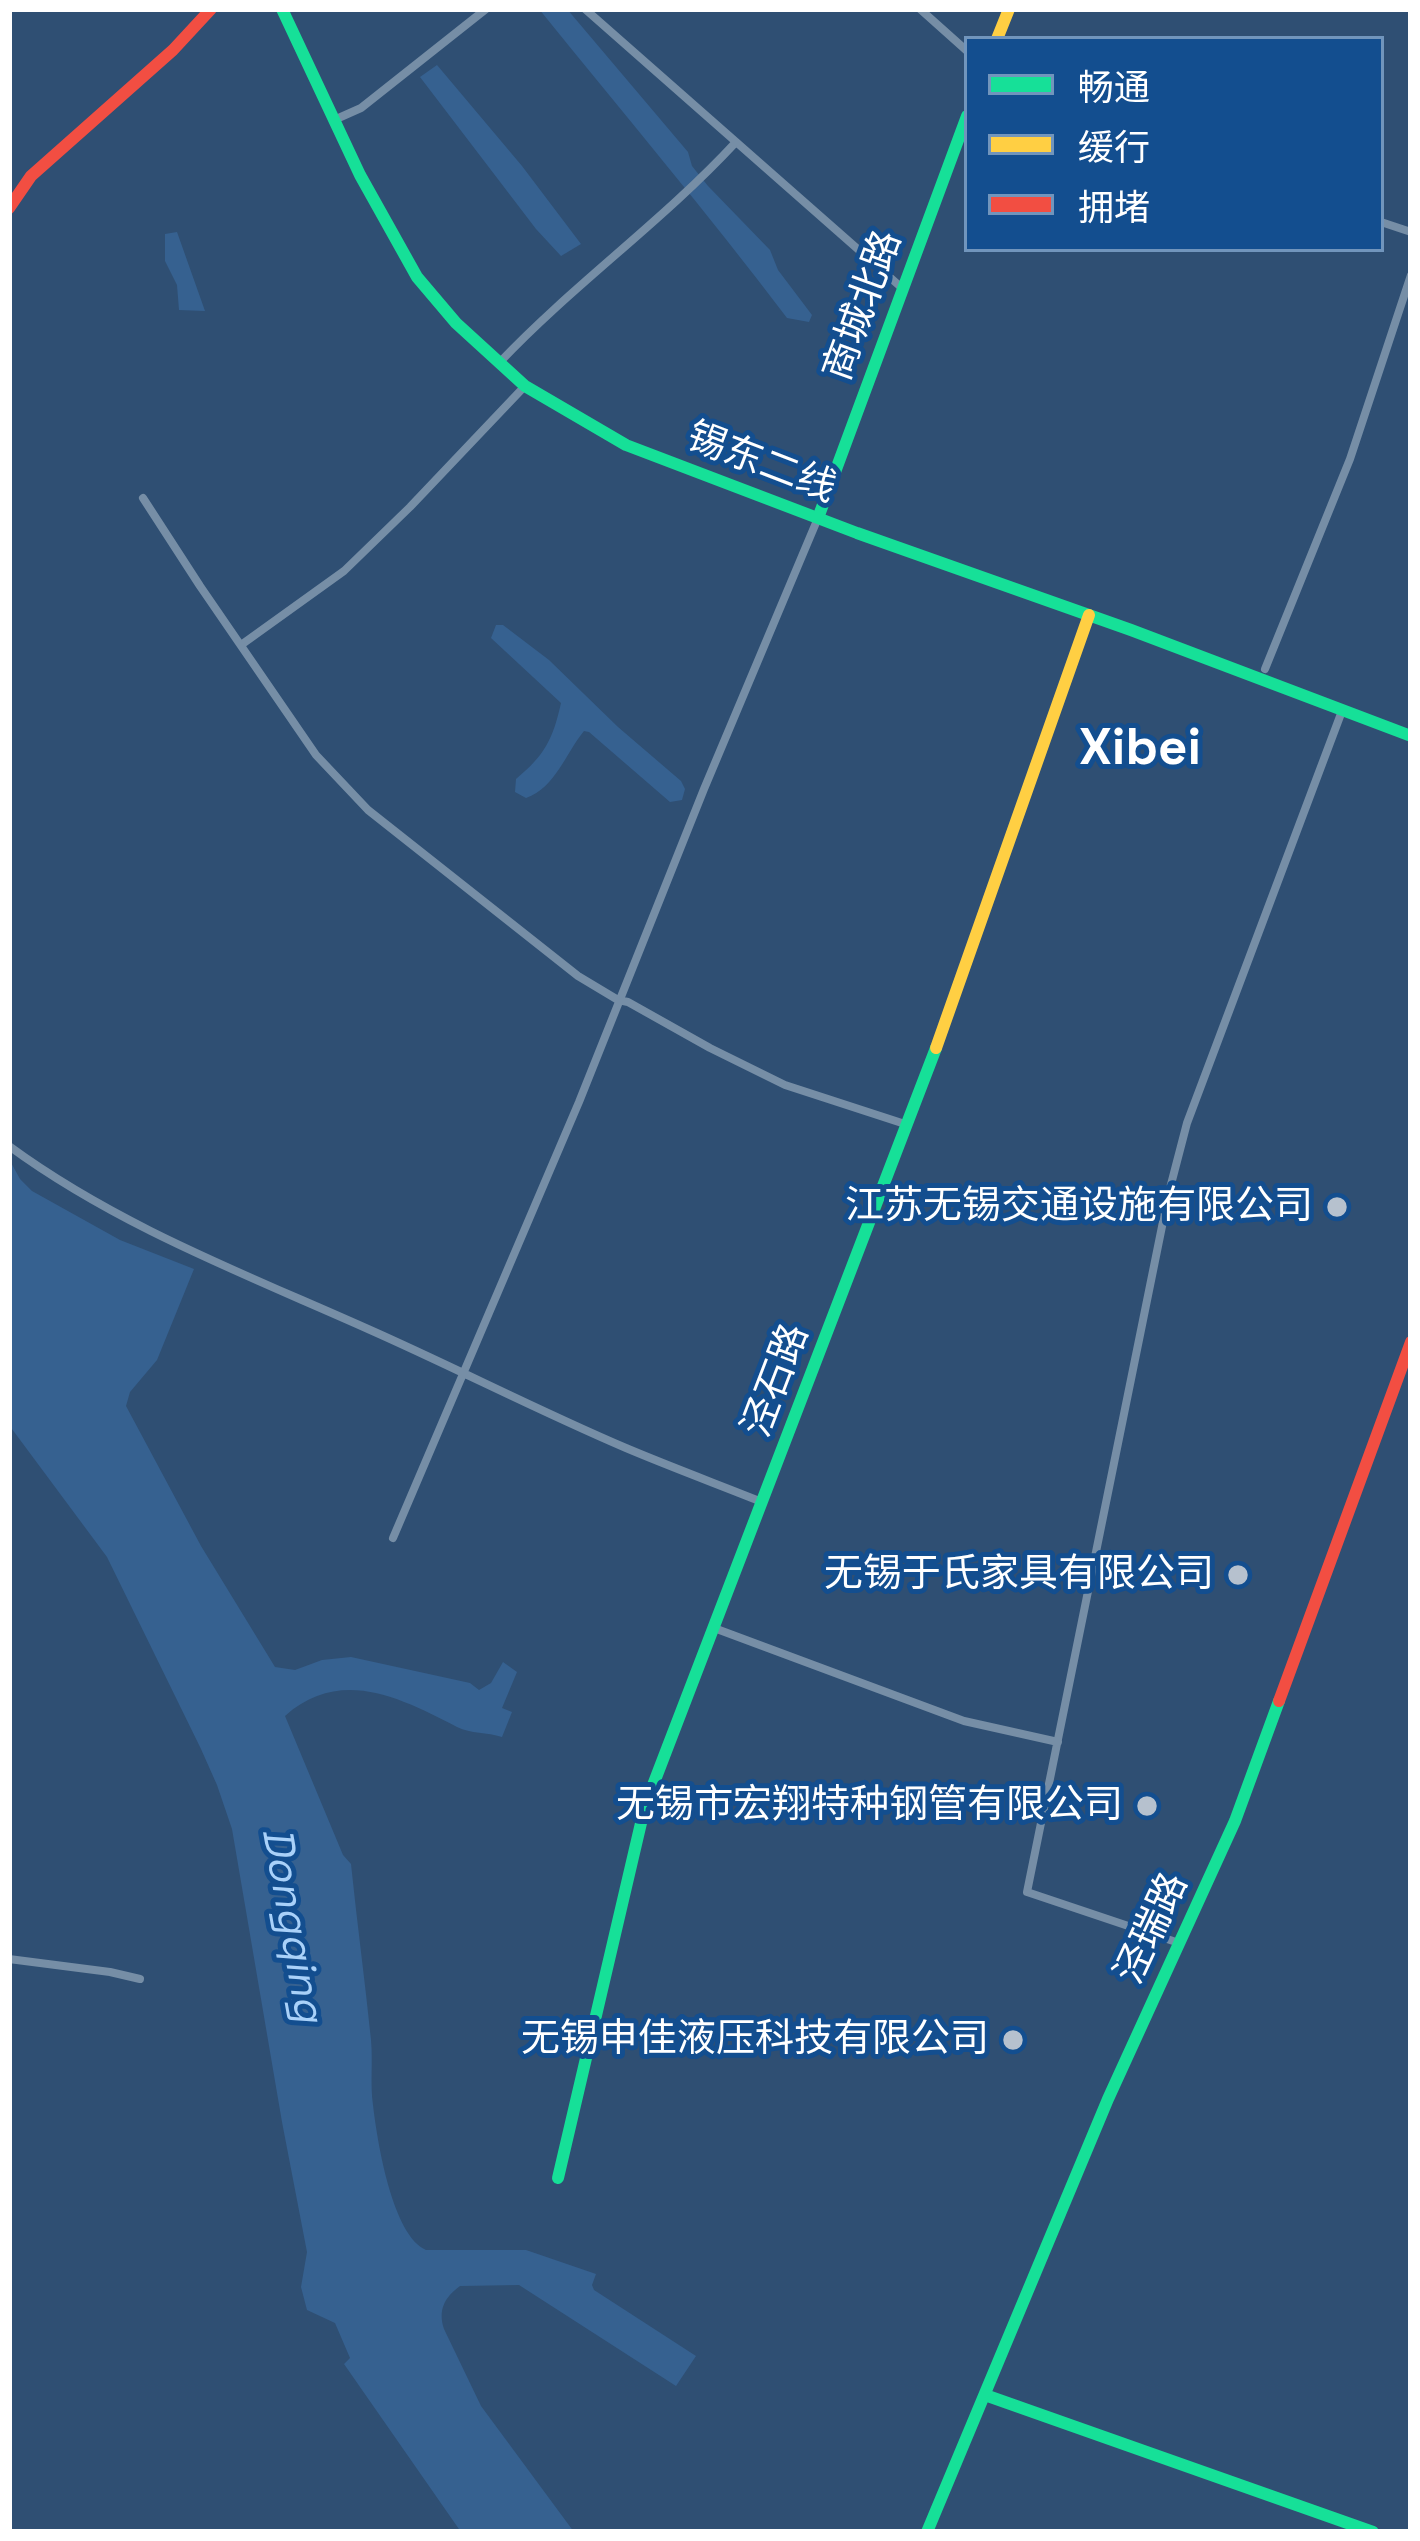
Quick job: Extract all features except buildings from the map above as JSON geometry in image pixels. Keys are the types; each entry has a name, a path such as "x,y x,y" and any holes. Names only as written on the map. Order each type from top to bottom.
{"street":[{"path":"9,208 32,176 173,50 211,9"},
{"name":"锡东二线","path":"282,9 360,175 417,277 456,323 525,386 626,445 1411,736"},
{"path":"334,120 361,108 486,9"},
{"path":"585,9 902,288"},
{"path":"920,9 964,48"},
{"name":"商城北路","path":"818,518 964,124"},
{"path":"499,363 706,175 736,142"},
{"path":"1265,669 1350,459 1411,275"},
{"path":"242,645 344,571 525,386"},
{"path":"143,498 316,755 368,811 578,976 618,1000 785,1085 908,1125"},
{"path":"393,1538 579,1102 818,518"},
{"name":"泾石路","path":"558,2178 645,1806 908,1125 1089,615"},
{"path":"1179,1942 1028,1892 1181,1146 1342,710"},
{"path":"9,1146 97,1204 193,1251 622,1446 762,1502"},
{"name":"泾瑞路","path":"927,2532 1108,2099 1235,1821 1411,1342"},
{"path":"714,1628 964,1721 1058,1742"},
{"path":"9,1959 140,1979"},
{"path":"985,2395 1372,2532"}],"water":[{"path":"539,9 567,9 688,152 692,166 708,186 770,250 778,270 812,315 809,322 787,318"},
{"path":"437,65 581,244 561,256 536,229 420,77"},
{"path":"177,232 205,311 179,310 177,285 165,261 165,234"},
{"path":"496,625 503,625 549,660 681,781 682,800 670,802 584,731 545,786 526,798 515,792 516,779 546,746 561,703 491,638"},
{"name":"Dongqing","path":"9,1159 32,1191 120,1240 194,1269 157,1360 130,1392 126,1406 201,1546 275,1667 295,1670 322,1660 351,1657 470,1683 479,1690 491,1683 503,1662 517,1672 502,1708 512,1712 502,1737 462,1729 415,1706 371,1692 328,1693 285,1716 343,1855 351,1864 375,2121 388,2185 404,2226 426,2250 526,2250 596,2274 594,2290 696,2356 676,2386 519,2285 460,2286 446,2300 444,2329 481,2406 574,2532 461,2532 344,2364 350,2358 335,2323 307,2310 301,2287 307,2252 232,1829 201,1749 107,1557 9,1425"}],"traffic: fast":[{"path":"282,9 360,175 417,277 456,323 525,386 626,445 1411,736"},
{"path":"818,518 964,124"},
{"path":"558,2178 645,1806 936,1048"},
{"path":"927,2532 1108,2099 1235,1821 1279,1701"},
{"path":"985,2395 1373,2532"}],"traffic: slow":[{"path":"998,36 1009,9"},
{"path":"936,1048 1089,615"}],"traffic: jam":[{"path":"9,208 31,176 173,50 211,9"},
{"path":"1279,1701 1411,1342"}],"place":[{"name":"江苏无锡交通设施有限公司","path":"1337,1207"},
{"name":"无锡于氏家具有限公司","path":"1238,1575"},
{"name":"无锡市宏翔特种钢管有限公司","path":"1147,1806"},
{"name":"无锡申佳液压科技有限公司","path":"1013,2040"}],"district":[{"name":"Xibei","path":"1140,750"}]}
